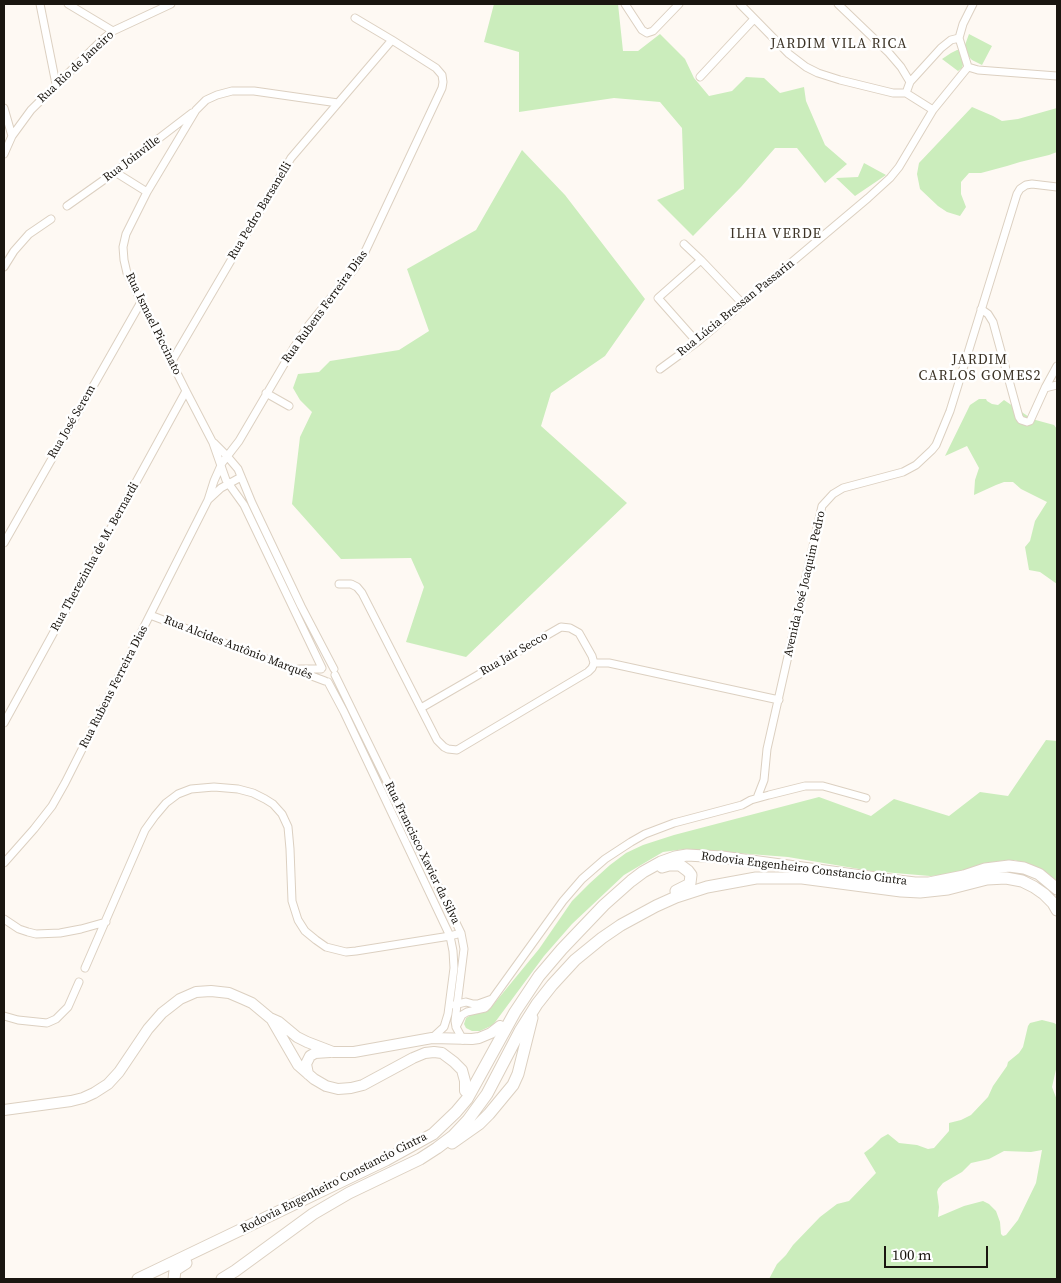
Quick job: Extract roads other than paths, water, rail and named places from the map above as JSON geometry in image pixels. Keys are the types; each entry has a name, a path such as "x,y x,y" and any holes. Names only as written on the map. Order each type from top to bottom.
{"main road":[{"name":"Rodovia Engenheiro Constancio Cintra","path":"138,1279 386,1160 433,1134 467,1099 528,992 562,949 631,880 661,862 681,856 701,855 915,883 964,876 985,868 1009,866 1024,868 1039,874 1057,889"},
{"path":"342,1180 425,1133 444,1118 465,1092 500,1026 527,984 549,958 562,949 619,896 654,871 675,864 684,866 691,879 688,885 628,914 611,925 573,955 549,981 540,994 531,1021 518,1074 513,1085 479,1124 449,1145 432,1151"},
{"name":"Rodovia Engenheiro Constancio Cintra","path":"222,1279 330,1203 420,1159 453,1136 487,1094 520,1031 537,1004 575,960 621,925 676,897 707,887 756,878 802,878 920,892 948,889 987,879 1006,878 1022,881 1034,887 1044,894 1057,910"},
{"path":"4,1110 70,1101 94,1093 108,1084 119,1072 148,1029 170,1005 196,992 211,991 229,993 252,1003 270,1018 298,1064 314,1080 326,1086 338,1089 363,1085 413,1058 425,1053 434,1052 442,1053 462,1070 465,1092"},
{"path":"270,1018 279,1022 297,1037 333,1052"},
{"path":"308,1074 306,1064 310,1056 315,1053 354,1052 432,1038 463,1040 479,1038 491,1033 500,1026"},
{"path":"212,1279 245,1258 316,1206 345,1189 425,1150 452,1130 487,1094"},
{"path":"174,1279 174,1273 178,1268 303,1205 320,1192"}],"street":[{"path":"40,4 56,84"},
{"path":"68,4 113,31"},
{"name":"Rua Rio de Janeiro","path":"4,154 12,136 31,110 113,31 171,4"},
{"path":"625,4 642,30 647,33 653,31 679,4"},
{"path":"740,4 789,54 818,74 892,93 906,93 933,110"},
{"path":"838,4 889,53 901,67 910,82"},
{"path":"973,4 963,24 959,38 968,67 978,70 1057,76"},
{"path":"355,18 392,40"},
{"path":"700,77 754,19"},
{"path":"906,93 910,82 941,48 951,40 959,38"},
{"name":"Rua Pedro Barsanelli","path":"172,361 291,158 392,40"},
{"name":"Rua Rubens Ferreira Dias","path":"233,463 240,441 293,349 308,326 364,254 442,88 444,82 442,75 436,68 392,40"},
{"name":"Rua Lúcia Bressan Passarin","path":"660,369 697,342 743,304 890,178 899,167 933,110 968,67"},
{"name":"Rua Ismael Piccinato","path":"220,467 213,443 128,273 124,260 126,234 147,192 196,110 206,100 232,91 254,91 338,103"},
{"path":"4,108 12,136"},
{"name":"Rua Joinville","path":"67,206 196,110"},
{"path":"115,172 147,192"},
{"name":"Avenida José Joaquim Pedro","path":"757,798 764,780 767,750 822,506 833,494 843,488 896,474 916,465 928,456 936,445 950,411 1017,194 1026,185 1057,187"},
{"path":"4,267 14,251 29,234 51,219"},
{"path":"684,244 743,304"},
{"path":"697,342 658,298 701,260"},
{"name":"Rua José Serem","path":"4,543 142,302"},
{"path":"982,309 993,322 1019,417 1024,422 1030,421 1044,388 1057,366"},
{"path":"1044,388 1057,385"},
{"name":"Rua Therezinha de M. Bernardi","path":"4,723 186,391"},
{"path":"266,393 289,406"},
{"name":"Rua Rubens Ferreira Dias","path":"4,863 34,829 61,791 208,500 220,467 240,441"},
{"name":"Rua Ismael Piccinato","path":"213,443 227,456"},
{"name":"Rua Francisco Xavier da Silva","path":"227,456 241,477 300,606 323,649 461,933 464,950 455,1021 456,1027"},
{"path":"220,467 226,480 244,505 321,668 320,676 326,681 332,680 334,672 329,666 321,668 296,670"},
{"path":"208,500 221,488 241,477"},
{"path":"339,584 351,584 362,592 440,744 448,749 457,750 588,672 594,663 609,663 779,700"},
{"name":"Rua Alcides Antônio Marquês","path":"150,615 326,681"},
{"name":"Rua Jair Secco","path":"421,708 561,627 570,628 579,633 594,663"},
{"path":"314,653 323,649"},
{"name":"Rua Francisco Xavier da Silva","path":"326,681 344,712 450,936 454,951 454,968 449,1008 444,1027 432,1038"},
{"path":"463,1040 456,1027 462,1015 485,1008 563,901 582,879 605,859 631,842 674,823 805,786 817,786 866,798"},
{"path":"85,968 146,830 166,803 178,794 191,789 214,787 238,789 253,793 273,804 282,814 288,828 292,901 298,920 305,930 326,947 346,952 356,951 461,933"},
{"path":"4,918 19,929 36,934 60,933 106,922"},
{"path":"4,1016 18,1020 47,1022 56,1019 68,1008 79,982"},
{"path":"459,988 466,1002"},
{"path":"449,1008 466,1002 478,1004 492,999"}],"district":[{"name":"JARDIM VILA RICA","path":"839,44"},
{"name":"ILHA VERDE","path":"776,234"},
{"name":"JARDIM CARLOS GOMES2","path":"980,368"}]}
